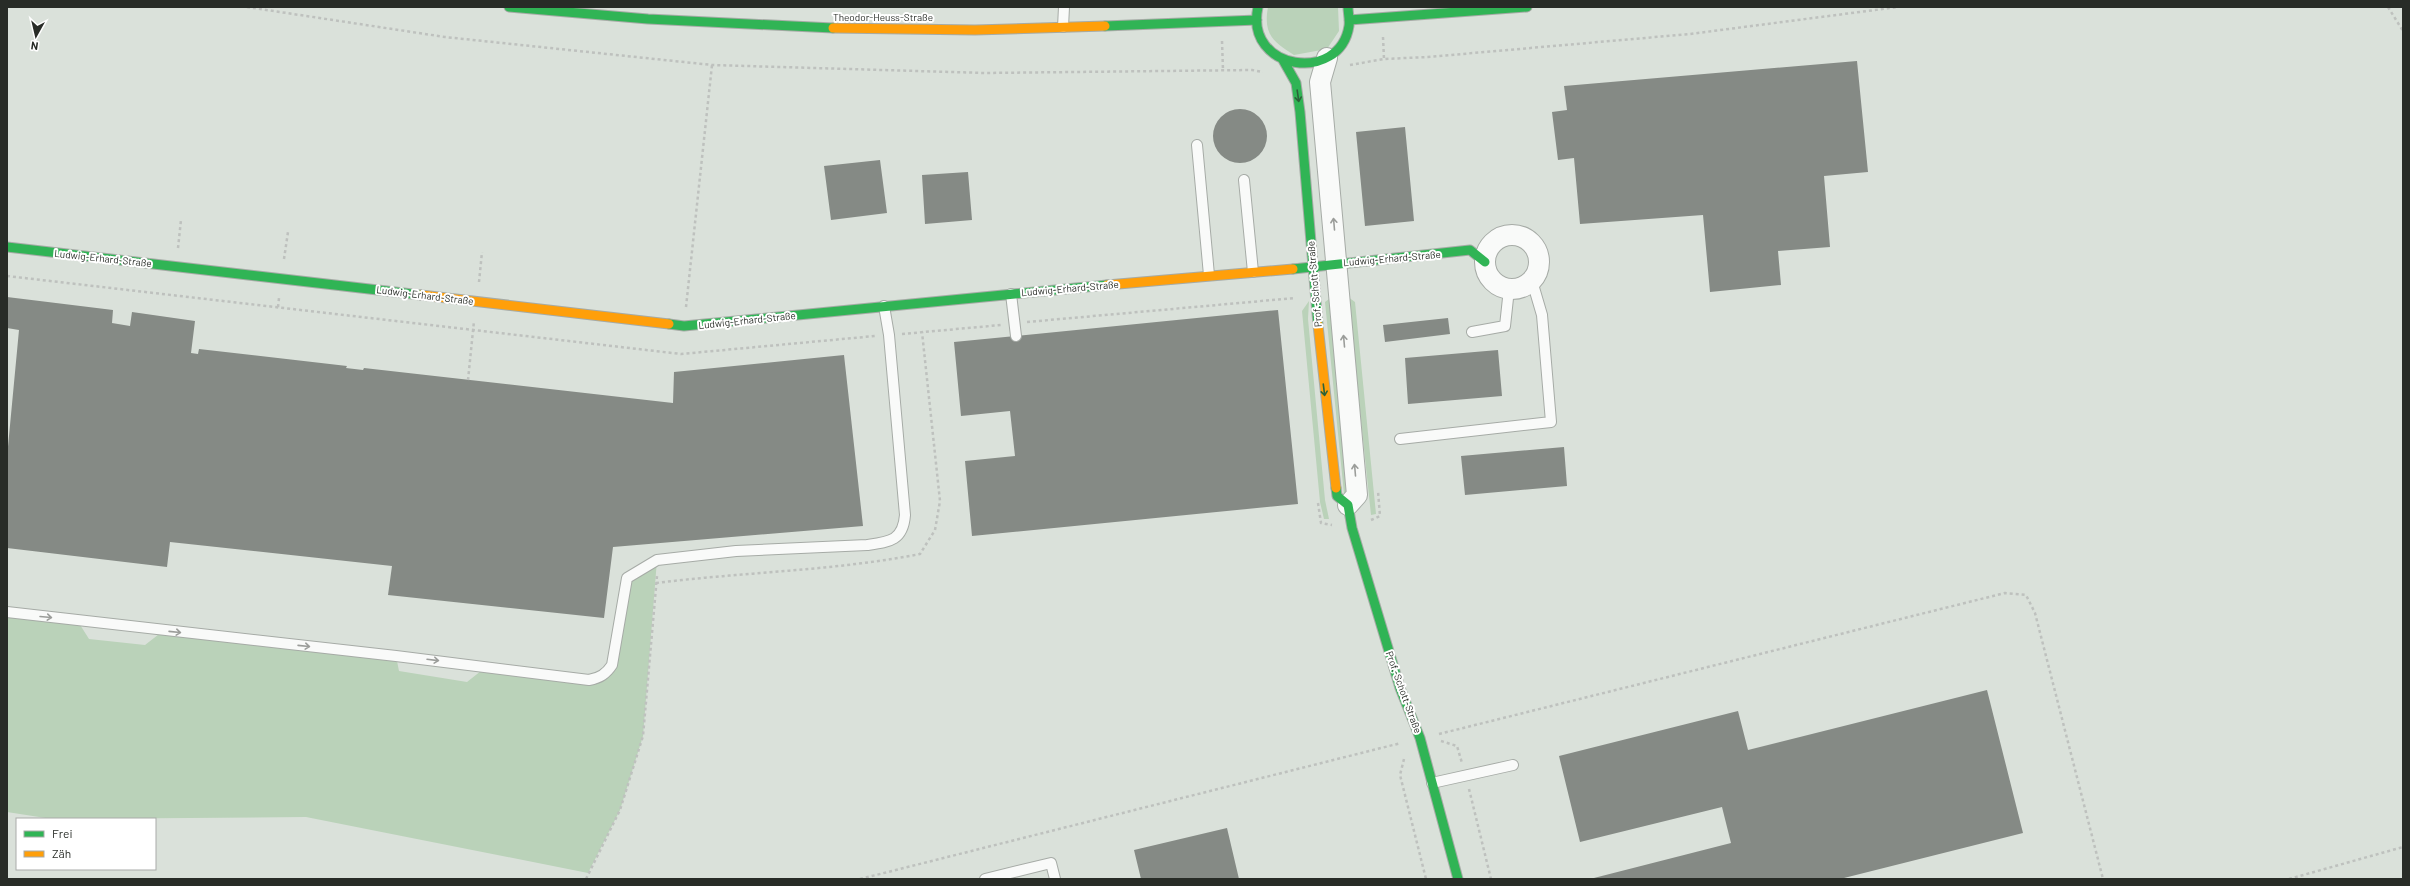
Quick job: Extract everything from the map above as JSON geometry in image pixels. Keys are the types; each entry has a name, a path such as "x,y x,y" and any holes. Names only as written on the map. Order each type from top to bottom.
{"street":[{"name":"Theodor-Heuss-Straße","path":"509,7 738,25 883,29 1063,27 1257,20"},
{"path":"1258,7 1257,20 1264,44 1283,60 1305,65 1327,58 1343,42 1349,20 1348,7"},
{"path":"1349,20 1527,7"},
{"path":"1327,58 1320,82 1357,495 1348,505"},
{"name":"Prof.-Schott-Straße","path":"1283,60 1292,75 1297,91 1322,377 1337,496 1348,505 1371,594 1400,688 1420,738 1458,879"},
{"path":"1509,235 1525,238 1536,249 1539,256 1538,272 1532,282 1525,286 1510,289 1502,287 1492,280 1486,270 1485,262 1486,254 1495,241 1509,235"},
{"name":"Ludwig-Erhard-Straße","path":"7,247 684,326 1209,275 1313,268 1337,263 1470,250 1485,262"}],"lane":[{"path":"1063,27 1064,7"},
{"path":"1197,145 1209,275"},
{"path":"1244,180 1253,272"},
{"path":"1400,438 1551,422 1542,315 1532,282"},
{"path":"1472,332 1505,326 1510,289"},
{"path":"1011,294 1016,336"},
{"path":"7,612 396,656 589,680 606,673 612,665 627,578 657,560 736,551 886,542 898,536 904,526 905,515 889,335 884,306"},
{"path":"1432,783 1513,765"},
{"path":"985,879 1051,863 1055,879"}],"path":[{"path":"247,7 445,37 712,65 985,73 1252,70 1266,72"},
{"path":"1345,68 1361,61 1428,57 1690,34 1898,7"},
{"path":"2388,7 2403,30"},
{"path":"684,326 712,65"},
{"path":"656,583 784,572 838,564 868,563 920,554 935,530 940,501 922,332"},
{"path":"586,879 620,810 643,736 657,560"},
{"path":"860,879 2005,593 2026,594 2035,613 2103,879"},
{"path":"1420,738 1457,746 1466,775 1491,879"},
{"path":"1420,738 1403,760 1400,775 1426,879"},
{"path":"2289,879 2403,847"}],"green space":[{"path":"1268,7 1338,7 1339,31 1327,49 1294,55 1280,46 1268,31"},
{"path":"1348,297 1355,302 1376,514 1371,515"},
{"path":"1329,299 1352,492 1344,494 1325,302"},
{"path":"1309,301 1308,319 1325,500 1329,519 1324,519 1320,502 1302,311"},
{"path":"657,560 643,736 620,810 588,873 306,817 46,818 7,812 7,612 77,620 89,639 145,645 163,631 396,656 399,671 467,682 486,667 579,678 606,673 627,578"}],"building":[{"path":"1857,61 1868,172 1824,176 1830,247 1778,251 1781,285 1710,292 1703,215 1580,224 1574,158 1558,160 1552,112 1567,110 1564,86"},
{"path":"1235,109 1245,109 1255,113 1263,121 1267,131 1267,141 1263,151 1255,159 1245,163 1235,163 1225,159 1217,151 1213,141 1213,131 1217,121 1225,113"},
{"path":"1405,127 1414,221 1365,226 1356,132"},
{"path":"880,160 887,213 831,220 824,166"},
{"path":"968,172 972,220 925,224 922,175"},
{"path":"7,297 113,310 112,323 130,326 132,312 195,321 191,353 198,354 199,349 347,366 346,368 363,370 364,368 673,403 674,372 844,355 863,526 613,547 604,618 388,595 392,566 170,542 167,567 7,548 7,457 19,330 7,328"},
{"path":"1278,310 1298,504 972,536 965,461 1015,456 1010,411 961,416 954,342"},
{"path":"1448,318 1450,334 1385,342 1383,325"},
{"path":"1498,350 1502,396 1408,404 1405,358"},
{"path":"1564,447 1567,486 1465,495 1461,456"},
{"path":"1987,690 2023,833 1840,879 1590,879 1731,843 1722,807 1580,842 1559,756 1738,711 1748,750"},
{"path":"1227,828 1239,879 1141,879 1134,850"}],"traffic: fast":[{"path":"509,7 648,19 833,28"},
{"path":"1258,7 1258,29 1265,45 1278,56 1295,62 1313,62 1329,56 1342,44 1349,26 1348,7"},
{"path":"1349,20 1527,7"},
{"path":"1105,26 1257,20"},
{"path":"1283,60 1296,83 1300,112 1318,325"},
{"path":"7,247 421,295"},
{"path":"1293,269 1470,250 1485,262"},
{"path":"669,324 684,326 1107,285"},
{"path":"1336,488 1337,496 1348,505 1352,528 1400,688 1420,738 1458,879"}],"traffic: slow":[{"path":"833,28 975,30 1105,26"},
{"path":"1107,285 1293,269"},
{"path":"421,295 669,324"},
{"path":"1318,325 1336,488"}]}
